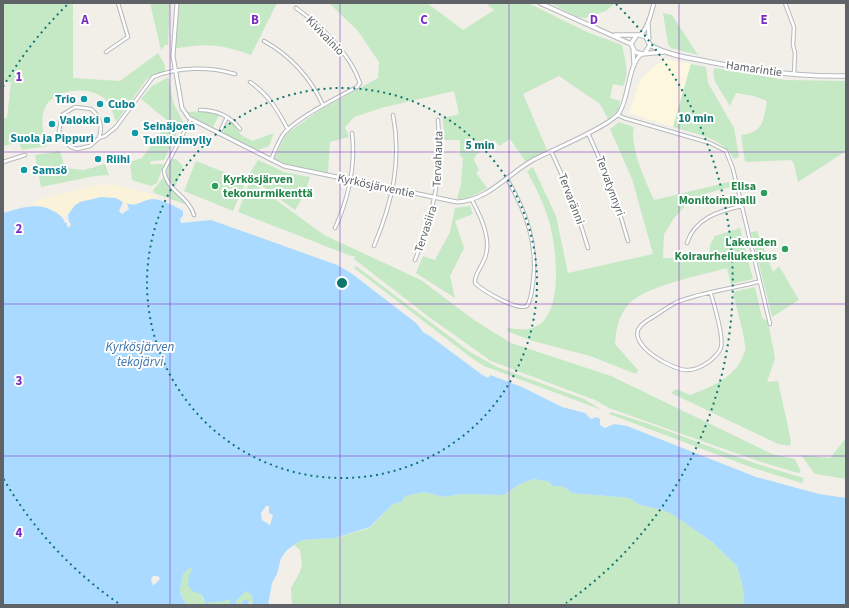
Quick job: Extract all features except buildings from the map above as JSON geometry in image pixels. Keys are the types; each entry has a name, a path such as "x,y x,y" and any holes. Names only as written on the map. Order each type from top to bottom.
{"main road":[{"path":"540,3 614,35 631,44 633,50 643,54 650,45 649,39 638,35 614,35"},
{"path":"631,44 638,35"},
{"name":"Hamarintie","path":"650,45 664,52 728,66 794,74 846,76"},
{"name":"Hamarintie","path":"643,54 664,52"}],"street":[{"path":"106,52 128,37 118,3"},
{"path":"177,3 172,48 182,108 191,119 164,170 168,184 190,204 194,215"},
{"path":"638,35 643,33 654,3"},
{"path":"785,3 794,27 794,74"},
{"name":"Kivivainio","path":"296,8 316,24 340,49 360,83 357,87 323,105"},
{"path":"648,22 649,39"},
{"path":"264,41 277,48 300,68 309,80 323,105 282,136 271,160"},
{"path":"633,50 634,66"},
{"path":"643,54 639,56 634,66 618,115 710,144 726,152 731,162 770,324"},
{"path":"99,138 101,132 100,121 91,109 75,106 62,115 59,131 63,140 71,147 84,149 116,127 153,78 175,72 206,68 235,74"},
{"path":"250,82 258,87 274,105 288,130"},
{"path":"200,110 212,111 228,117 240,129"},
{"path":"374,246 386,218 393,190 397,150 393,115"},
{"name":"Kyrkösjärventie","path":"191,119 271,160 293,168 456,202 472,200 529,163 588,133 618,115"},
{"path":"219,134 228,117"},
{"name":"Tervahauta","path":"436,198 439,168 438,120"},
{"path":"335,228 343,209 351,181 354,157 352,133"},
{"name":"Tervatynnyri","path":"588,133 612,187 628,241"},
{"name":"Tervaränni","path":"551,151 572,197 588,248"},
{"path":"3,162 25,155"},
{"path":"472,200 488,243 485,259 475,278 475,283 505,302 520,307 527,306 534,274 533,246 523,207 507,178"},
{"name":"Tervasiira","path":"415,260 430,220 436,198"},
{"path":"687,242 695,227 708,216 742,206"},
{"path":"711,294 722,342 719,353 706,364 693,370 678,369 660,359 639,344 637,333 643,323 676,303 711,294 760,282"}],"shaded area":[{"path":"663,59 691,64 673,127 629,113 640,80"}],"green space":[{"path":"3,3 73,3 73,78 120,81 158,53 165,65 165,71 152,75 146,80 116,122 108,102 102,97 95,93 86,91 69,92 60,94 53,98 45,108 42,125 47,146 22,150 19,142 3,146 3,118 7,118 11,82 3,81"},
{"path":"150,3 170,4 168,45 165,45 161,50"},
{"path":"179,3 277,3 251,55 221,47 204,45 174,49"},
{"path":"329,3 427,3 463,30 494,10 486,3 528,3 587,32 622,45 627,71 625,81 623,86 613,84 610,98 620,101 618,110 608,119 600,104 559,76 523,94 547,150 526,162 510,139 499,146 495,140 475,156 474,160 479,170 476,173 487,188 465,198 457,199 461,185 463,158 460,156 460,140 444,140 443,118 459,114 454,91 381,108 354,117 345,127 349,137 330,142 328,173 288,165 275,159 286,134 323,108 378,78 379,62 358,31"},
{"path":"550,3 615,3 606,11 585,18 578,17"},
{"path":"663,13 672,15 698,55 671,48 668,44"},
{"path":"691,64 706,67 708,83 734,128 739,157 734,159 723,146 707,137 673,127"},
{"path":"715,68 786,80 846,81 846,151 798,182 794,164 791,160 745,162 741,135 754,131 758,128 763,120 767,101 754,96 736,93 730,106 715,82 713,71"},
{"path":"169,78 173,102 184,124 180,129 141,99 152,86"},
{"path":"208,111 219,115 213,127 196,120 186,112"},
{"path":"619,122 634,127 633,135 636,154 654,200 729,182 730,187 704,194 686,205 674,218 664,234 663,258 709,259 710,245 715,236 740,228 753,279 731,284 727,268 659,287 635,299 627,306 621,315 615,344 638,370 636,374 590,356 533,341 507,331 508,328 532,328 545,319 551,308 555,292 556,276 553,241 545,209 527,171 533,167 556,216 568,273 653,254 632,179 610,129"},
{"path":"228,123 233,123 241,135 252,141 274,133 269,146 258,150 224,134 224,126"},
{"path":"166,126 178,131 164,160 151,161 150,164 164,164 157,183 151,186 132,180 130,162 142,158"},
{"path":"60,151 65,168 84,170 105,164 109,175 95,176 41,187 35,155"},
{"path":"172,159 176,159 183,166 176,185 168,181 167,175 168,167"},
{"path":"258,160 284,172 310,177 305,193 295,210 248,176"},
{"name":"Kyrkösjärven tekonurmikenttä","path":"196,161 246,181 233,211 184,191"},
{"path":"163,178 170,188 180,196 187,205 154,193 153,190"},
{"path":"250,181 324,235 421,280 474,320 511,343 611,376 772,454 795,459 801,472 798,473 758,461 609,408 595,400 491,361 429,317 354,259 355,256 351,256 238,212"},
{"path":"470,206 473,214 455,221 464,248 450,276 455,298 416,273 423,256 435,260 450,232 455,208"},
{"path":"757,231 773,272 779,266 799,300 772,317 751,232"},
{"path":"356,266 470,352 497,367 584,399 602,410 484,366 354,268"},
{"path":"755,287 762,318 768,322 775,358 767,382 778,381 791,441 790,446 778,444 671,393 676,389 690,395 698,392 724,379 737,367 742,359 745,346 743,331 733,292"},
{"path":"611,412 649,424 757,464 804,478 802,483 753,468 609,414"},
{"path":"846,438 846,479 815,474 801,455 830,458"},
{"path":"533,479 547,481 551,485 565,487 572,493 629,498 640,505 663,510 672,514 712,542 737,566 743,588 744,605 292,605 291,588 300,572 302,564 300,550 294,545 301,540 335,538 370,528 393,504 401,502 406,496 423,492 445,497 460,494 504,495 518,485"},
{"path":"190,567 192,570 196,591 201,594 203,600 217,601 229,599 230,605 187,605 181,596 180,589 183,575"},
{"path":"246,591 252,595 253,604 243,600 241,605 237,605 236,601"}],"sand":[{"path":"97,185 118,185 157,196 156,200 148,200 132,204 123,203 116,198 71,210 68,215 63,218 49,209 34,206 33,201"}],"water":[{"name":"Kyrkösjärven tekojärvi","path":"101,197 116,198 123,202 119,211 122,214 129,209 127,203 133,205 152,199 160,200 183,211 183,216 180,219 181,223 211,220 337,265 351,273 416,323 424,333 488,378 490,375 522,387 562,407 585,413 591,419 597,417 600,419 600,425 605,428 614,424 627,426 756,477 819,494 846,498 846,605 744,605 743,588 737,566 712,542 672,514 663,510 640,505 629,498 572,493 565,487 553,486 547,481 533,479 518,485 504,495 460,494 445,497 423,492 406,496 401,502 393,504 370,527 335,538 301,540 287,550 281,558 277,574 272,583 268,605 241,605 243,600 248,600 249,604 253,604 252,595 246,591 236,601 237,605 230,605 229,599 206,604 201,594 192,591 188,585 189,575 192,570 190,567 183,575 180,589 181,596 187,605 3,605 3,213 29,206 42,207 60,215 65,223 68,223 66,224 69,228 71,224 69,222 68,215 75,205 80,202","holes":["266,506 269,506 269,513 273,515 270,525 262,520 261,513","153,576 158,576 160,579 153,586 151,579"]}],"place":[{"name":"Trio","path":"84,99"},
{"name":"Cubo","path":"100,104"},
{"name":"Valokki","path":"107,120"},
{"name":"Suola ja Pippuri","path":"52,124"},
{"name":"Seinäjoen Tulikivimylly","path":"135,133"},
{"name":"Riihi","path":"98,159"},
{"name":"Samsö","path":"24,170"},
{"name":"Kyrkösjärven tekonurmikenttä","path":"215,186"},
{"name":"Elisa Monitoimihalli","path":"764,193"},
{"name":"Lakeuden Koiraurheilukeskus","path":"785,249"}]}
